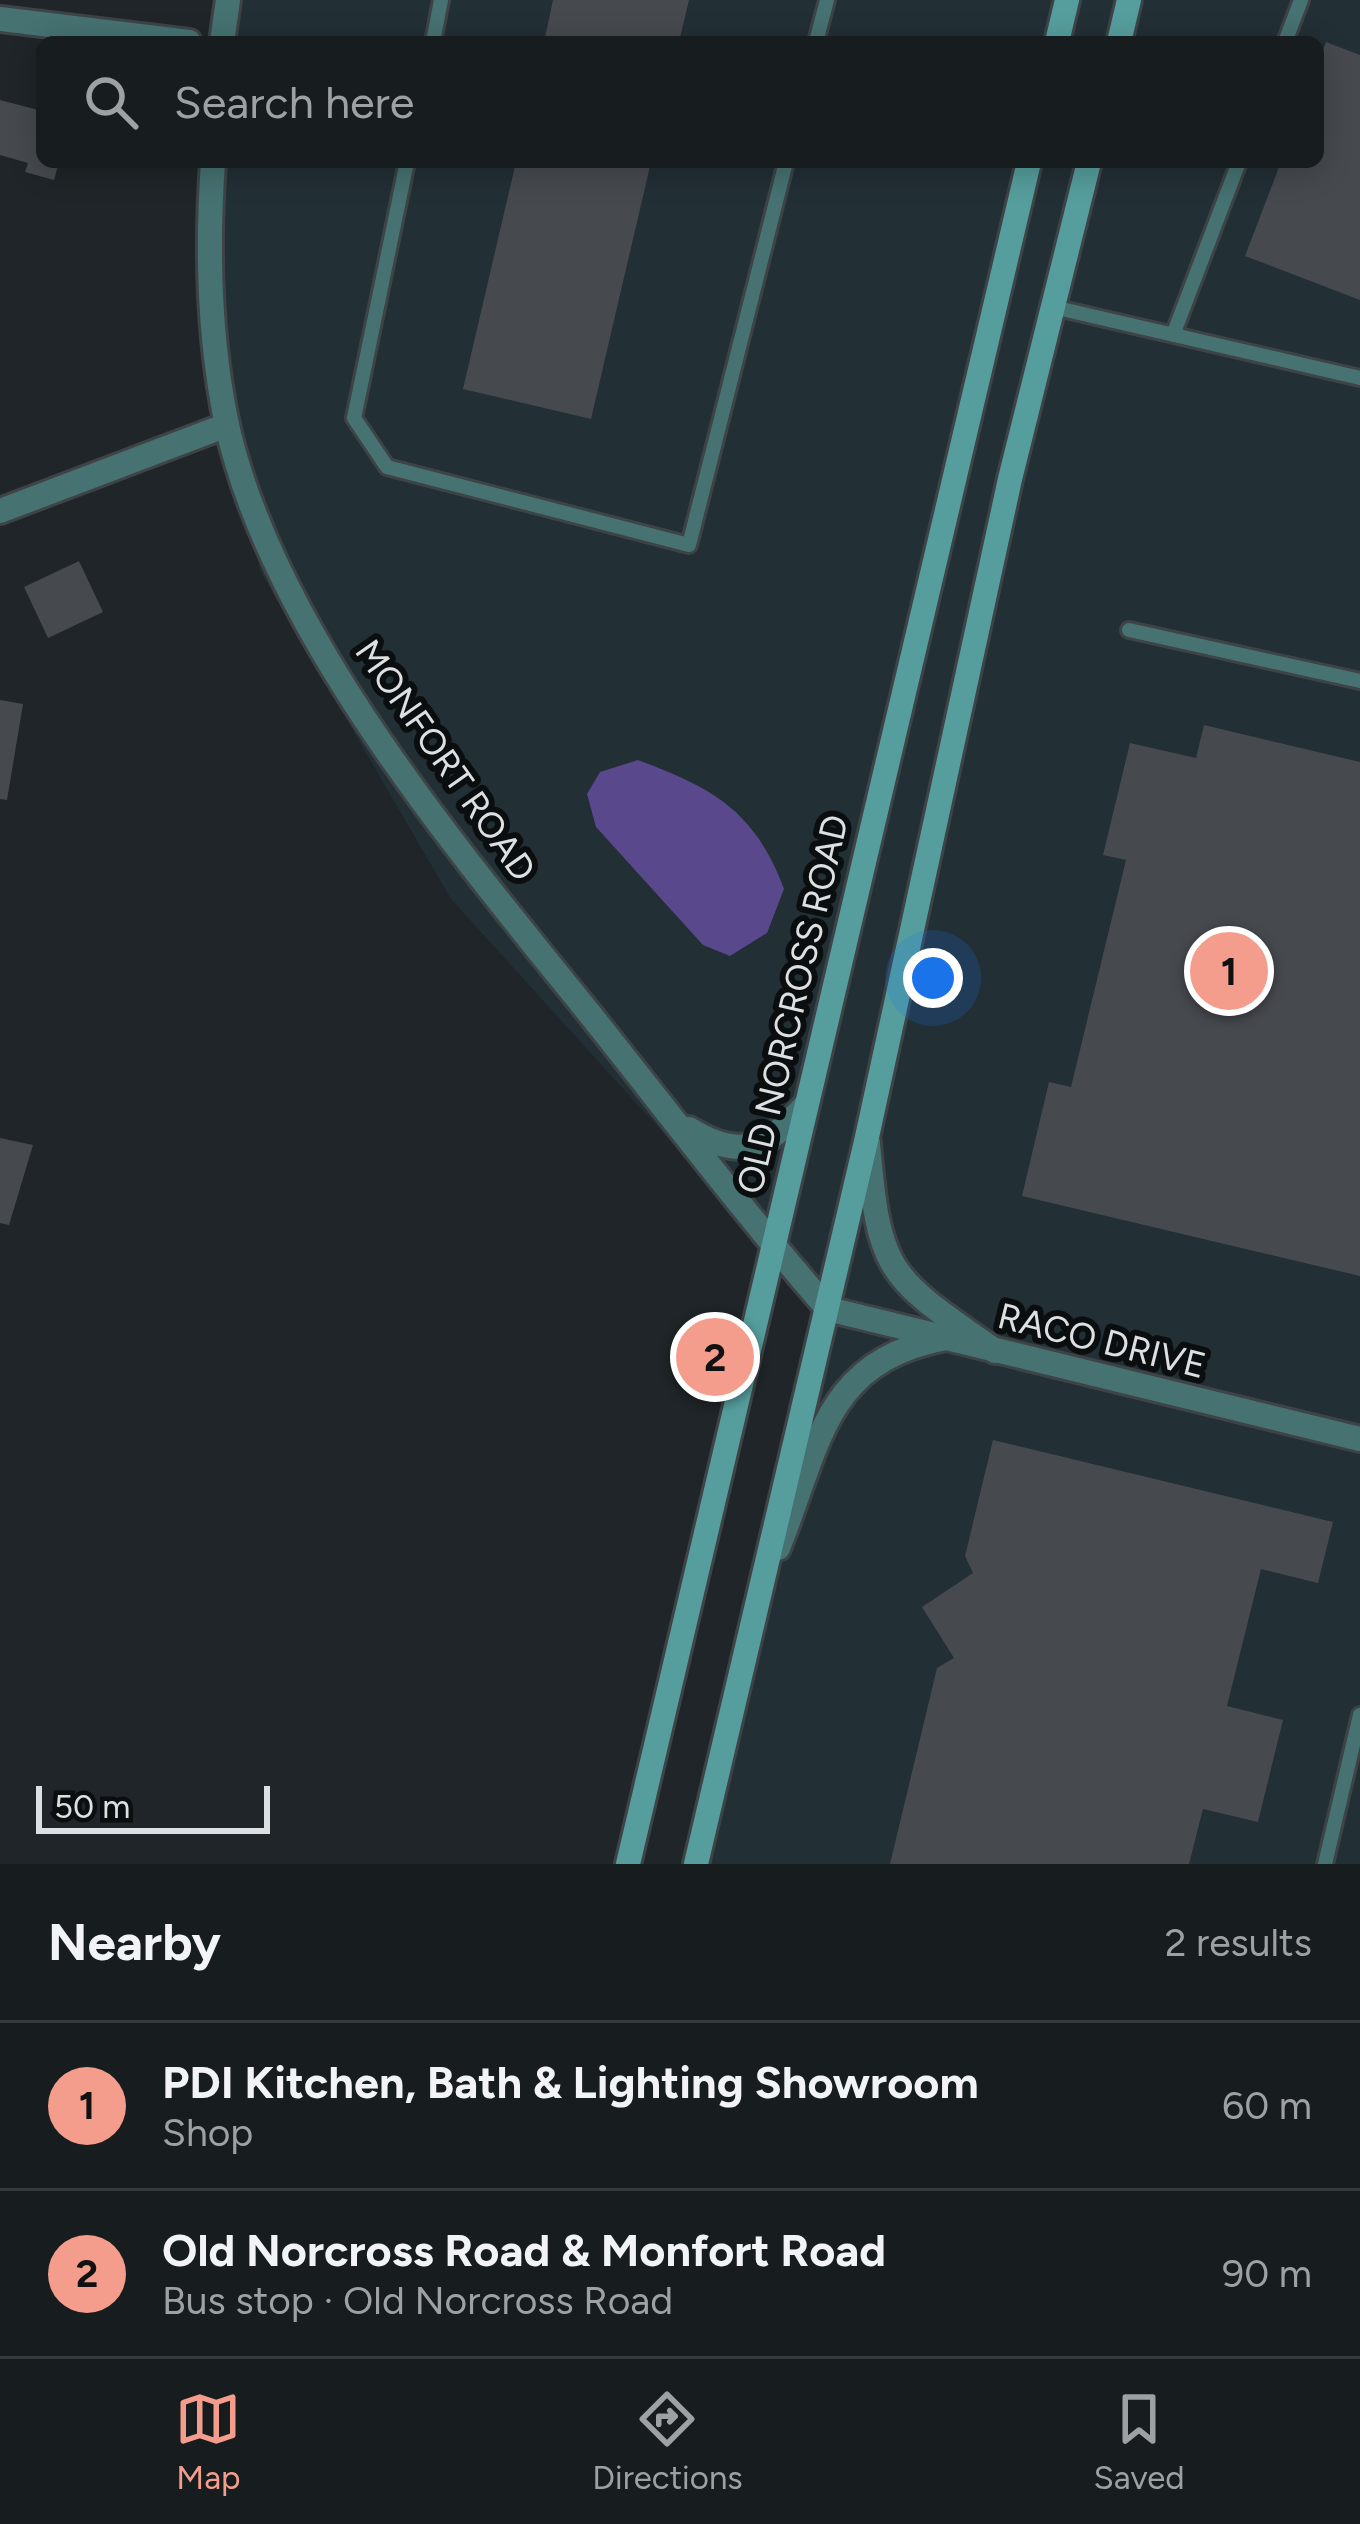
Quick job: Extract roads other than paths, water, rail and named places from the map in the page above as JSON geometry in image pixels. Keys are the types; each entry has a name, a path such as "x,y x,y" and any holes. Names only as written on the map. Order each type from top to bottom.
{"main road":[{"path":"1058,36 1067,0"},
{"path":"1121,36 1130,0"},
{"name":"OLD NORCROSS ROAD","path":"628,1864 1027,168"},
{"path":"696,1864 868,1137 1010,479 1088,168"}],"street":[{"path":"223,36 228,0"},
{"path":"0,19 140,36"},
{"name":"MONFORT ROAD","path":"213,168 207,248 227,425 266,541 341,680 445,832 771,1244 828,1309"},
{"path":"0,511 227,425"},
{"path":"676,1122 713,1144 748,1148 775,1139 805,1106"},
{"path":"868,1137 875,1230 904,1287 994,1351"},
{"name":"RACO DRIVE","path":"828,1309 1360,1439"},
{"path":"760,1595 840,1394 886,1353 946,1338"}],"lane":[{"path":"434,36 441,0"},
{"path":"818,36 827,0"},
{"path":"1287,36 1301,0"},
{"path":"406,168 354,418 387,467 689,545 784,168"},
{"path":"1173,335 1237,168"},
{"path":"1053,307 1360,379"},
{"path":"1129,630 1360,681"},
{"path":"1325,1864 1360,1715"}],"place":[{"name":"PDI Kitchen, Bath & Lighting Showroom","path":"1229,971"},
{"name":"Old Norcross Road & Monfort Road","path":"715,1357"}]}
